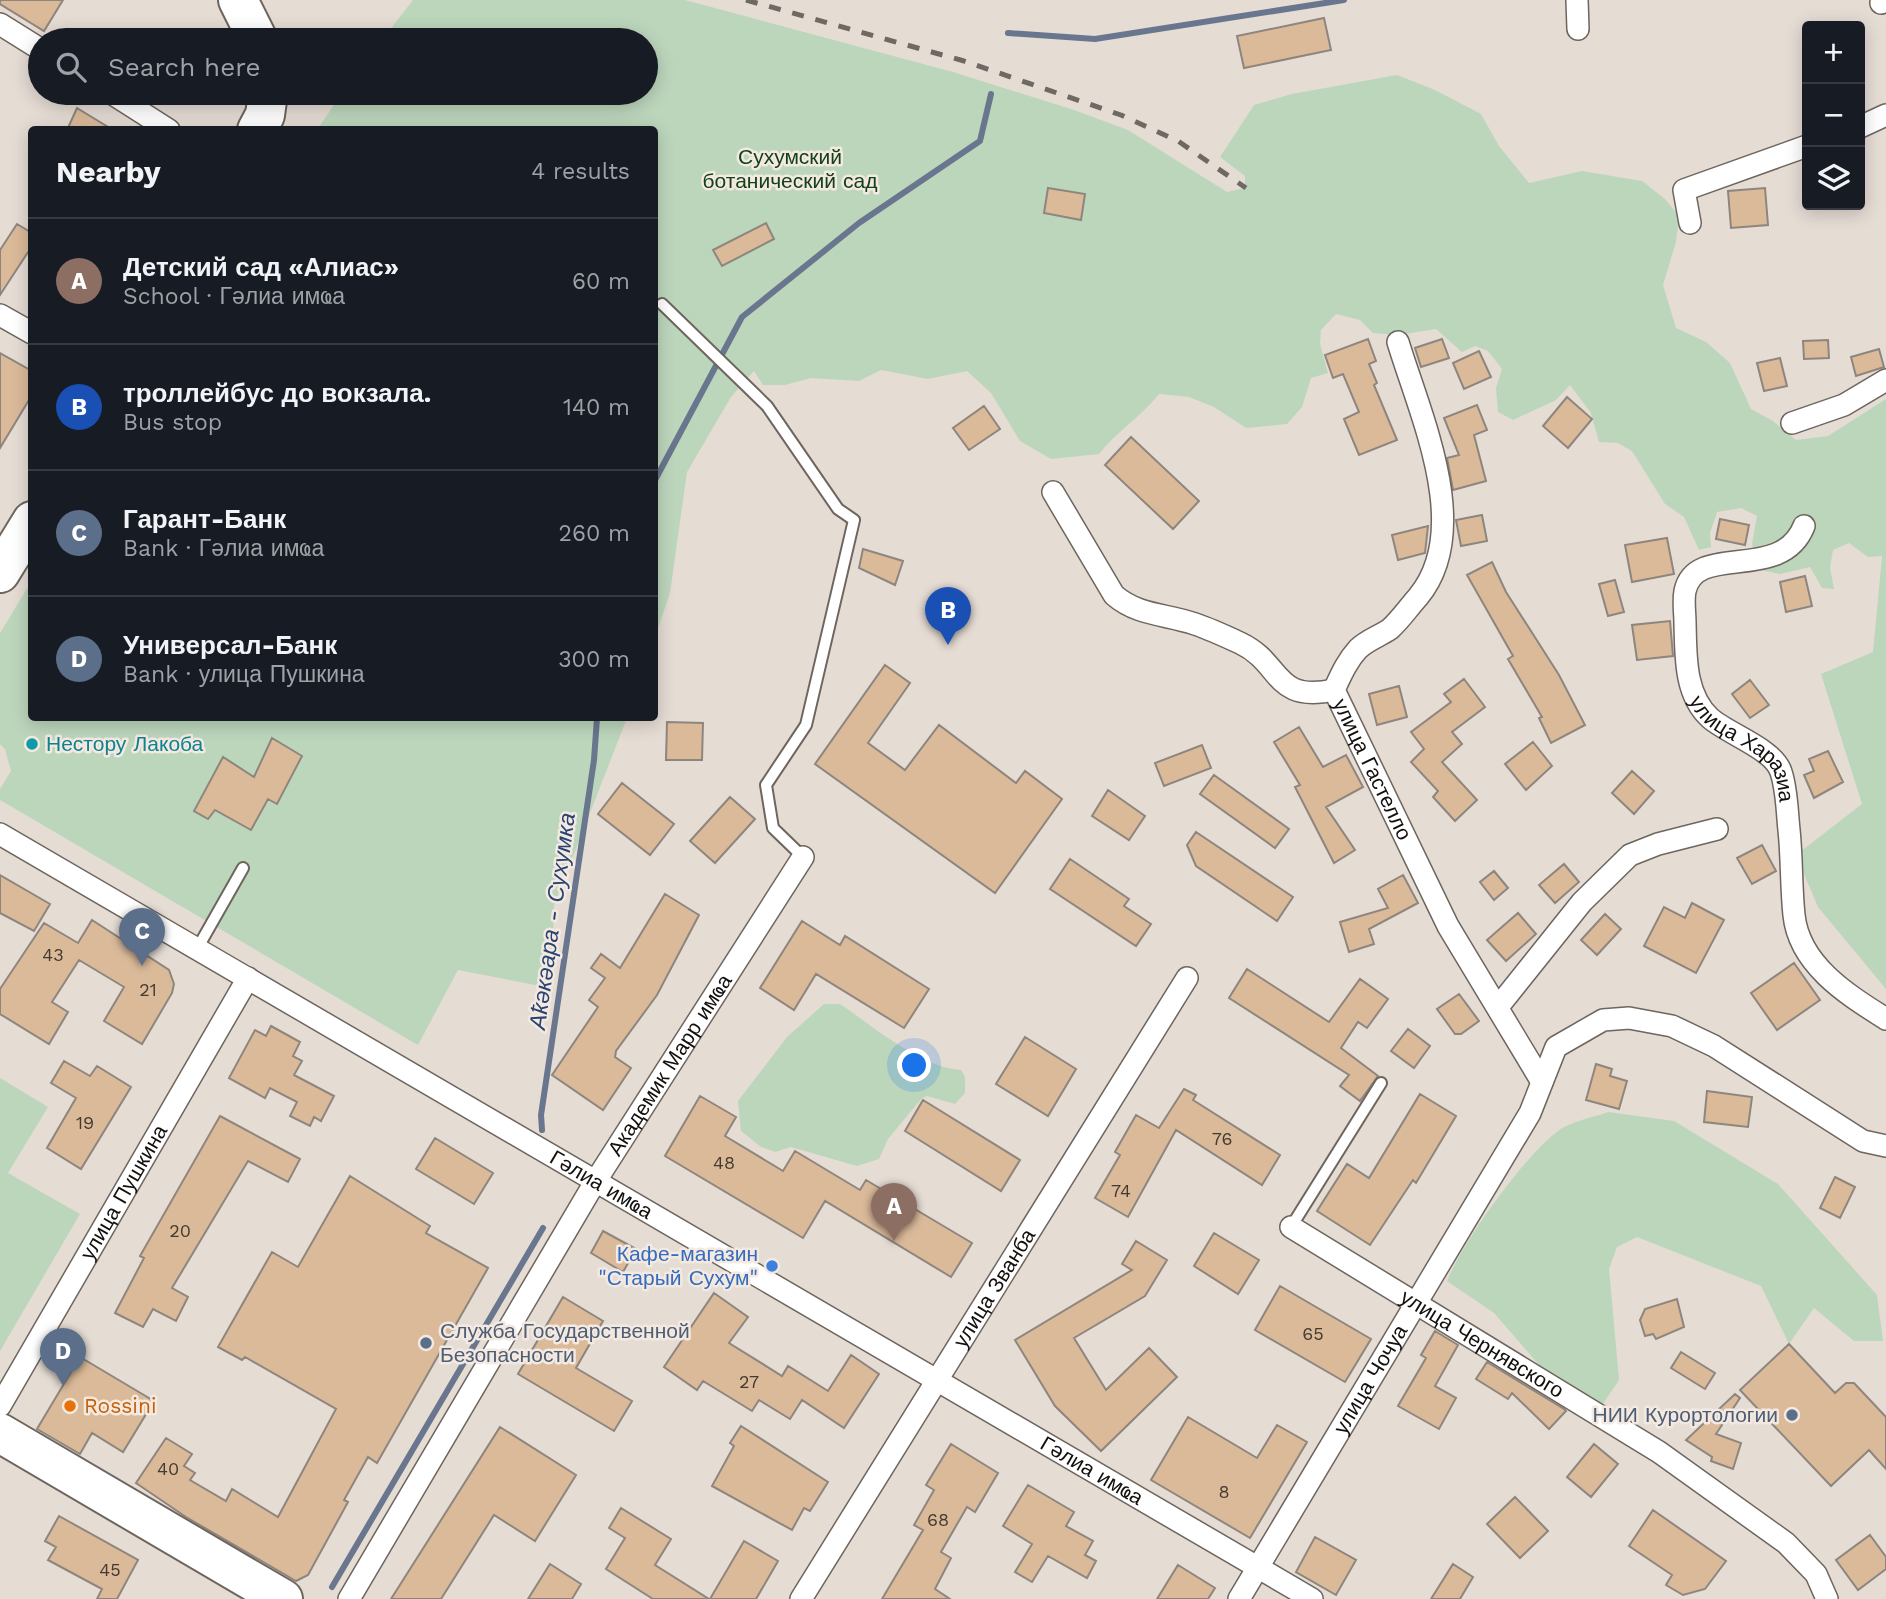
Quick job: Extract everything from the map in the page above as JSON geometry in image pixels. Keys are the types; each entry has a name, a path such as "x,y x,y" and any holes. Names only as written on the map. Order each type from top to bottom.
{"highway":[{"path":"238,0 252,28"},
{"path":"259,126 266,105"},
{"path":"0,573 28,528"},
{"path":"0,1433 283,1599"}],"street":[{"path":"1577,0 1578,29"},
{"path":"0,24 28,42"},
{"path":"130,105 163,126"},
{"path":"1865,125 1886,115"},
{"path":"1690,223 1684,190 1804,147"},
{"path":"0,315 28,331"},
{"name":"улица Гастелло","path":"1398,342 1438,475 1444,532 1437,566 1420,594 1390,628 1360,648 1345,666 1334,690 1448,926 1542,1082"},
{"path":"1792,423 1844,405 1886,380"},
{"path":"1053,492 1114,595 1124,604 1148,614 1194,623 1243,644 1294,690 1309,695 1334,690"},
{"name":"улица Харазиа","path":"1804,526 1798,542 1783,553 1721,566 1705,566 1692,573 1684,592 1686,668 1695,698 1709,717 1767,754 1781,769 1794,880 1794,918 1804,943 1823,974 1886,1019"},
{"path":"1498,1007 1548,948 1582,902 1630,855 1658,844 1717,829"},
{"name":"Гәлиа имҩа","path":"0,834 1312,1599"},
{"name":"Академик Марр имҩа","path":"349,1599 595,1182 803,857"},
{"name":"улица Пушкина","path":"0,1406 248,978"},
{"name":"улица Званба","path":"801,1599 1187,978"},
{"name":"улица Чочуа","path":"1240,1599 1530,1113 1556,1047 1603,1020 1629,1018 1672,1026 1714,1046 1863,1142 1886,1146"},
{"name":"улица Чернявского","path":"1291,1227 1659,1452 1786,1543 1816,1574 1827,1599"}],"lane":[{"path":"662,304 767,406 838,509 854,520 806,725 766,785 773,828 803,857"},
{"path":"197,949 243,868"},
{"path":"1291,1227 1381,1083"}],"green space":[{"name":"Сухумский ботанический сад","path":"413,0 685,0 953,72 1074,110 1128,130 1227,192 1245,188 1245,176 1220,157 1254,105 1292,94 1397,75 1435,90 1481,114 1499,146 1529,183 1582,171 1642,181 1665,199 1679,216 1676,242 1663,285 1676,328 1706,342 1730,363 1751,409 1773,421 1796,440 1828,436 1886,399 1886,989 1818,907 1796,855 1862,804 1821,674 1873,652 1882,556 1868,557 1849,543 1833,550 1830,568 1834,589 1822,588 1810,567 1780,574 1760,570 1752,544 1757,516 1741,508 1717,512 1710,533 1711,547 1699,550 1684,517 1665,504 1632,451 1618,443 1599,442 1591,413 1570,385 1556,400 1513,420 1498,412 1496,388 1502,369 1488,351 1475,346 1462,352 1436,329 1398,335 1373,333 1360,320 1336,314 1321,330 1320,344 1328,373 1311,378 1302,407 1287,424 1246,428 1214,407 1189,397 1159,394 1099,454 1051,459 1020,441 991,393 967,371 928,379 881,370 859,381 811,378 785,385 763,385 754,371 731,397 687,472 670,593 658,628 658,126 320,126 334,105 658,105 658,28 391,28"},
{"path":"28,587 28,721 626,721 554,905 551,988 458,970 418,1045 0,800 0,789 11,771 5,749 0,744 0,633"},
{"path":"824,1004 840,1004 914,1054 930,1062 961,1070 965,1077 965,1093 955,1104 927,1096 922,1098 888,1139 879,1159 857,1166 791,1147 775,1152 761,1147 741,1131 738,1101 787,1037"},
{"path":"0,1078 48,1107 8,1173 80,1214 0,1351"},
{"path":"1608,1112 1674,1121 1778,1184 1877,1295 1883,1341 1854,1341 1814,1308 1789,1344 1761,1286 1637,1237 1617,1247 1609,1269 1619,1380 1602,1405 1540,1366 1494,1313 1447,1281 1466,1245 1495,1201 1544,1143 1569,1125"}],"building":[{"path":"0,0 63,0 46,28 39,28 0,4"},
{"path":"1324,18 1331,50 1244,68 1237,36"},
{"path":"77,108 106,126 69,126"},
{"path":"1048,188 1085,194 1081,220 1044,213"},
{"path":"1765,188 1768,225 1731,228 1728,191"},
{"path":"766,223 774,239 722,266 713,250"},
{"path":"17,224 28,231 28,252 0,295 0,250"},
{"path":"1368,339 1376,361 1369,364 1377,383 1374,385 1397,440 1359,455 1344,419 1359,412 1343,374 1333,378 1325,355"},
{"path":"1442,339 1449,358 1421,367 1415,348"},
{"path":"1828,340 1829,358 1804,359 1803,341"},
{"path":"1879,349 1884,367 1856,376 1851,357"},
{"path":"1479,351 1491,377 1464,389 1453,363"},
{"path":"0,353 28,369 28,402 0,448"},
{"path":"1780,358 1787,386 1764,391 1757,363"},
{"path":"1567,397 1592,419 1568,448 1543,426"},
{"path":"1477,405 1487,430 1474,435 1486,481 1453,490 1447,458 1459,455 1444,418"},
{"path":"984,406 1000,429 969,450 953,428"},
{"path":"1131,437 1199,501 1173,529 1105,465"},
{"path":"1482,515 1487,541 1461,546 1456,520"},
{"path":"1720,519 1749,525 1745,545 1716,539"},
{"path":"1428,526 1425,553 1398,560 1392,535"},
{"path":"1667,538 1674,574 1632,582 1625,545"},
{"path":"863,549 903,561 895,585 859,568"},
{"path":"1492,562 1506,592 1559,675 1585,725 1551,743 1539,718 1542,717 1508,659 1513,656 1467,575"},
{"path":"1805,576 1812,606 1786,612 1780,582"},
{"path":"1615,580 1624,612 1608,616 1599,584"},
{"path":"1670,621 1673,656 1637,660 1632,625"},
{"path":"885,665 910,683 868,743 905,770 939,725 1016,783 1025,771 1062,799 995,893 815,764"},
{"path":"1464,679 1485,707 1452,732 1462,744 1442,762 1477,800 1455,821 1433,797 1438,791 1411,762 1424,749 1411,732 1451,702 1444,694"},
{"path":"1750,680 1769,705 1750,718 1732,694"},
{"path":"1399,686 1407,717 1377,725 1369,694"},
{"path":"667,722 703,723 702,760 666,760"},
{"path":"1299,727 1323,767 1346,755 1363,787 1326,807 1355,850 1334,863 1295,787 1300,785 1274,742"},
{"path":"272,738 302,756 277,804 268,799 251,830 215,810 208,819 194,811 223,757 254,777"},
{"path":"1533,742 1552,766 1526,790 1505,764"},
{"path":"1202,745 1211,768 1164,786 1155,763"},
{"path":"1828,751 1843,782 1814,798 1804,775 1814,771 1809,759"},
{"path":"1632,771 1654,791 1634,814 1612,793"},
{"path":"1214,775 1289,829 1275,848 1200,794"},
{"path":"622,783 674,824 650,855 598,814"},
{"path":"1108,790 1145,816 1129,840 1092,816"},
{"path":"730,797 755,819 715,863 690,841"},
{"path":"1196,832 1293,897 1277,921 1196,866 1187,845"},
{"path":"1762,845 1776,871 1752,884 1737,858"},
{"path":"1070,859 1129,899 1124,906 1151,924 1136,946 1050,889"},
{"path":"1564,864 1579,882 1555,903 1539,885"},
{"path":"1494,871 1508,888 1494,900 1480,882"},
{"path":"0,875 50,904 34,931 0,913"},
{"path":"1403,875 1418,903 1369,929 1374,944 1349,952 1340,922 1388,908 1378,889"},
{"path":"665,894 699,915 657,995 616,1051 615,1057 631,1068 603,1110 552,1075 598,1007 589,1000 605,978 591,968 601,954 620,968"},
{"path":"1692,903 1724,920 1696,973 1644,946 1664,907 1685,918"},
{"path":"1518,913 1536,934 1506,961 1487,940"},
{"path":"1605,914 1621,929 1597,955 1581,940"},
{"path":"92,920 169,970 174,984 172,993 142,1044 104,1021 124,987 79,960 52,1002 68,1012 49,1044 0,1014 0,989 44,923 78,943"},
{"path":"802,921 840,945 845,936 929,989 904,1028 816,974 794,1010 760,988"},
{"path":"1794,963 1820,1000 1777,1030 1751,993"},
{"path":"1247,969 1329,1022 1360,979 1388,999 1367,1028 1358,1022 1341,1048 1378,1076 1360,1101 1340,1086 1349,1075 1229,998"},
{"path":"1459,994 1479,1021 1461,1034 1455,1034 1437,1009"},
{"path":"271,1026 300,1042 293,1056 302,1061 294,1075 334,1096 321,1121 314,1117 310,1126 290,1116 297,1102 270,1088 265,1098 229,1078 255,1030 266,1036"},
{"path":"1408,1029 1430,1046 1414,1068 1391,1051"},
{"path":"1025,1037 1076,1069 1048,1116 996,1084"},
{"path":"64,1061 90,1076 97,1066 131,1087 81,1169 47,1148 76,1098 51,1083"},
{"path":"1596,1064 1612,1069 1610,1076 1627,1081 1619,1109 1586,1100"},
{"path":"1184,1089 1196,1095 1193,1100 1280,1155 1262,1185 1176,1130 1128,1217 1095,1198 1120,1155 1115,1152 1136,1115 1159,1128"},
{"path":"1707,1091 1752,1097 1748,1127 1704,1122"},
{"path":"1420,1094 1456,1116 1416,1183 1413,1180 1370,1245 1317,1211 1347,1164 1369,1178"},
{"path":"700,1096 736,1117 725,1136 783,1171 795,1151 860,1190 866,1180 972,1243 951,1277 825,1201 803,1238 665,1156"},
{"path":"923,1100 1020,1160 1001,1191 905,1131"},
{"path":"220,1116 300,1159 288,1182 248,1161 172,1288 188,1297 176,1321 153,1309 143,1327 115,1313 144,1258 140,1256"},
{"path":"435,1138 493,1173 474,1204 416,1169"},
{"path":"350,1176 430,1226 426,1233 488,1268 377,1463 368,1457 344,1500 348,1502 308,1575 296,1581 186,1517 136,1483 166,1438 192,1454 184,1466 195,1473 190,1480 226,1501 232,1489 278,1517 336,1409 245,1357 242,1360 218,1347 272,1252 298,1267"},
{"path":"1835,1177 1855,1187 1840,1218 1820,1208"},
{"path":"603,1231 636,1249 623,1272 591,1253"},
{"path":"1214,1233 1259,1260 1238,1294 1194,1266"},
{"path":"1136,1241 1167,1260 1145,1296 1074,1338 1106,1390 1149,1348 1177,1377 1101,1451 1055,1406 1015,1340 1132,1270 1122,1264"},
{"path":"1280,1286 1371,1339 1345,1382 1255,1330"},
{"path":"714,1293 748,1317 729,1343 782,1376 788,1366 828,1391 851,1355 879,1374 844,1428 802,1400 790,1419 759,1400 752,1411 703,1381 697,1390 664,1367"},
{"path":"563,1297 603,1321 576,1368 632,1401 614,1431 518,1374"},
{"path":"1677,1299 1684,1327 1656,1339 1653,1334 1645,1336 1640,1320 1645,1309"},
{"path":"1435,1331 1458,1345 1435,1386 1456,1398 1439,1429 1398,1406 1426,1358 1421,1355"},
{"name":"НИИ Курортологии","path":"1789,1344 1835,1393 1846,1383 1854,1383 1886,1417 1886,1469 1869,1450 1831,1486 1740,1390"},
{"path":"1681,1352 1715,1373 1705,1389 1671,1368"},
{"path":"80,1357 154,1401 123,1452 92,1433 80,1454 37,1429"},
{"path":"1487,1362 1566,1411 1549,1429 1512,1393 1508,1399 1476,1379"},
{"path":"1735,1394 1740,1398 1716,1434 1741,1443 1733,1469 1711,1461 1712,1457 1686,1440"},
{"path":"1188,1417 1257,1458 1277,1425 1307,1442 1250,1538 1151,1480"},
{"path":"741,1426 828,1482 810,1511 804,1508 792,1530 712,1486 734,1446 730,1443"},
{"path":"500,1427 576,1475 535,1541 494,1515 441,1599 391,1599"},
{"path":"951,1444 998,1473 975,1512 967,1507 941,1552 951,1558 935,1589 950,1599 882,1599 923,1530 914,1525 934,1490 926,1485"},
{"path":"1594,1444 1618,1464 1591,1497 1567,1477"},
{"path":"1028,1485 1074,1512 1066,1526 1093,1541 1085,1555 1096,1561 1087,1578 1048,1556 1032,1582 1015,1572 1032,1544 1003,1526"},
{"path":"1515,1497 1548,1531 1520,1558 1487,1524"},
{"path":"621,1508 671,1539 655,1565 709,1599 653,1599 606,1569 625,1538 609,1528"},
{"path":"1653,1510 1726,1561 1705,1589 1683,1595 1666,1585 1672,1575 1629,1546"},
{"path":"59,1516 138,1560 117,1599 97,1599 102,1589 48,1560 56,1547 45,1541"},
{"path":"1870,1535 1886,1557 1886,1569 1858,1590 1836,1560"},
{"path":"1315,1537 1356,1560 1336,1595 1296,1572"},
{"path":"744,1541 778,1561 756,1599 710,1599"},
{"path":"550,1564 581,1584 572,1599 528,1599"},
{"path":"1453,1564 1473,1577 1460,1599 1431,1599"},
{"path":"1178,1565 1215,1588 1208,1599 1157,1599"}],"waterway":[{"name":"Аҟәкәара - Сухумка","path":"1008,33 1095,39 1344,0"},
{"name":"Аҟәкәара - Сухумка","path":"658,474 742,317 859,223 980,141 991,94"},
{"name":"Аҟәкәара - Сухумка","path":"542,1130 541,1115 594,760 597,721"},
{"name":"Аҟәкәара - Сухумка","path":"332,1587 543,1228"}],"railway":[{"path":"746,0 964,61 1121,115 1178,141 1246,188"}],"place":[{"name":"троллейбус до вокзала.","path":"948,645"},
{"name":"Нестору Лакоба","path":"32,744"},
{"name":"Гарант-Банк","path":"142,966"},
{"name":"Детский сад «Алиас»","path":"894,1241"},
{"name":"Кафе-магазин \"Старый Сухум\"","path":"772,1266"},
{"name":"Служба Государственной Безопасности","path":"426,1343"},
{"name":"Универсал-Банк","path":"63,1386"},
{"name":"Rossini","path":"70,1406"},
{"name":"НИИ Курортологии","path":"1792,1415"}]}
